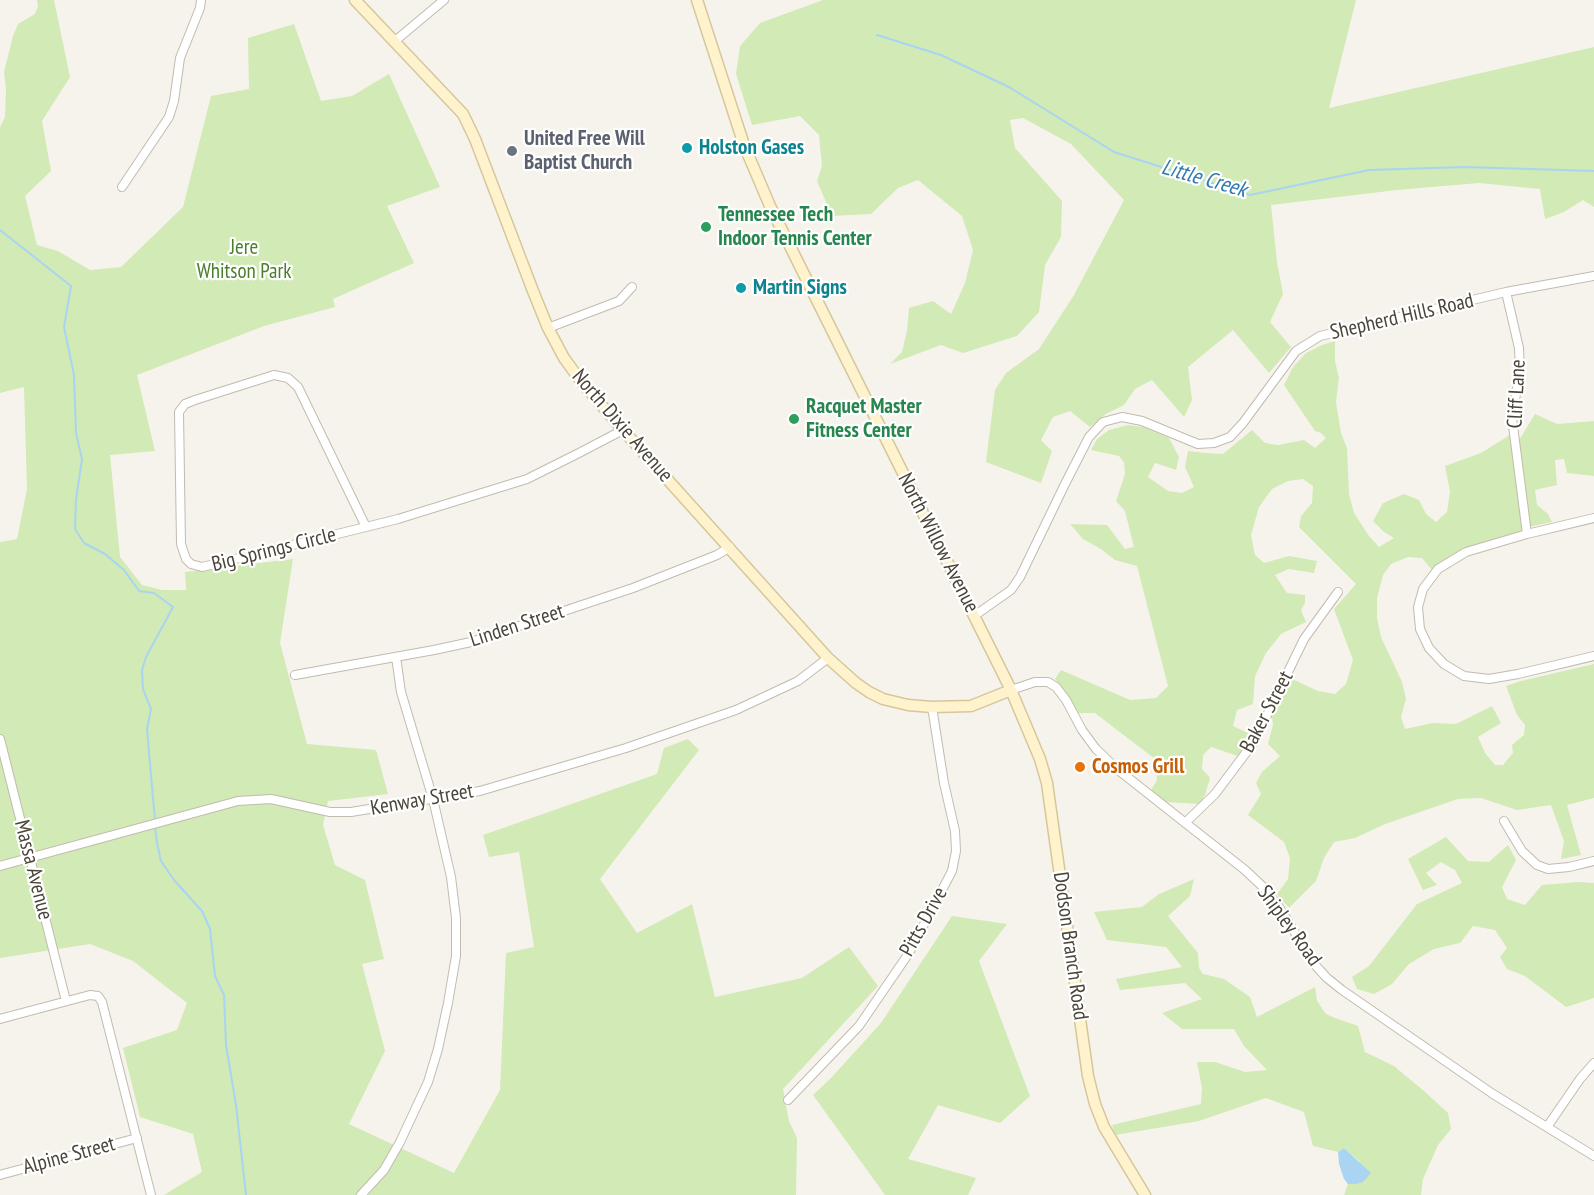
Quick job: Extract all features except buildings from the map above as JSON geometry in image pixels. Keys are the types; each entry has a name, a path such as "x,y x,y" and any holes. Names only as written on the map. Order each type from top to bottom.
{"main road":[{"name":"North Dixie Avenue","path":"355,0 463,114 476,139 532,291 564,358 623,429 828,658 856,683 876,696 908,705 971,706 1011,690"},
{"name":"North Willow Avenue","path":"697,0 744,145 770,206 1011,690"},
{"name":"Dodson Branch Road","path":"1011,690 1040,759 1047,783 1088,1076 1095,1104 1104,1127 1145,1195"}],"street":[{"path":"122,187 169,117 174,101 180,58 201,0"},
{"path":"395,41 444,0"},
{"name":"Shepherd Hills Road","path":"975,616 1011,590 1020,577 1089,437 1103,422 1122,417 1142,421 1198,444 1214,443 1230,437 1296,351 1320,336 1506,292 1594,276"},
{"path":"548,328 619,301 632,287"},
{"name":"Cliff Lane","path":"1506,292 1519,348 1520,370 1512,418 1527,534"},
{"name":"Big Springs Circle","path":"366,527 298,387 288,378 274,375 210,394 185,404 179,412 181,544 186,559 191,564 202,567 366,527 398,519 526,479 623,429"},
{"path":"1594,518 1466,552 1438,569 1423,589 1418,607 1420,629 1429,648 1444,664 1464,676 1489,679 1594,657"},
{"name":"Linden Street","path":"295,675 471,642 633,588 717,555 730,547"},
{"name":"Baker Street","path":"1185,823 1215,794 1254,742 1304,639 1338,592"},
{"path":"361,1195 384,1170 428,1082 438,1049 456,956 456,918 451,877 434,799 401,692 396,657"},
{"name":"Kenway Street","path":"0,866 238,801 271,799 330,812 351,813 480,791 626,748 736,710 798,681 828,658"},
{"name":"Shipley Road","path":"1011,690 1035,682 1048,682 1056,687 1096,749 1117,769 1262,886 1277,904 1316,966 1327,978 1484,1088 1594,1156"},
{"name":"Pitts Drive","path":"788,1100 859,1026 909,953 952,871 956,850 955,831 944,783 932,707"},
{"name":"Massa Avenue","path":"0,739 66,1001"},
{"path":"1504,821 1522,851 1537,865 1548,869 1594,861"},
{"path":"0,1019 90,995 98,996 102,1002 152,1195"},
{"path":"1547,1127 1580,1079 1594,1063"},
{"name":"Alpine Street","path":"0,1175 137,1138"}],"green space":[{"name":"Jere Whitson Park","path":"37,0 54,0 70,77 42,121 51,171 25,196 37,245 58,251 90,270 121,267 183,207 211,96 249,89 248,38 294,24 321,101 352,96 389,74 440,187 387,206 414,263 333,299 335,307 264,326 137,375 155,451 110,455 120,557 142,585 162,590 186,590 185,572 293,559 280,643 307,744 376,750 388,794 328,801 323,825 335,865 365,880 384,959 362,964 385,1051 349,1124 454,1173 500,1090 506,953 534,947 519,852 489,857 483,835 657,774 664,748 688,739 699,750 600,879 637,933 692,904 715,997 802,978 849,947 878,986 783,1089 789,1121 797,1138 796,1195 164,1195 202,1172 193,1134 140,1117 123,1048 177,1030 187,1003 133,961 90,944 0,958 0,542 17,539 27,489 24,387 0,393 0,127 5,117 4,72 13,36 18,24 35,14 38,6"},
{"path":"823,0 1356,0 1329,108 1594,47 1594,207 1583,200 1564,212 1545,219 1540,189 1479,183 1271,205 1283,294 1270,322 1291,347 1269,373 1233,330 1188,367 1192,400 1184,417 1152,380 1135,389 1124,405 1106,414 1090,427 1070,411 1053,417 1041,440 1052,451 1041,483 986,462 995,390 1006,373 1039,349 1074,295 1124,200 1071,144 1023,118 1010,120 1015,148 1062,201 1061,237 1045,265 1039,312 1017,336 963,353 941,345 890,364 902,352 909,308 933,301 951,314 965,283 973,250 962,216 918,180 898,188 871,214 832,216 817,181 822,166 819,135 800,116 752,125 736,74 740,46 760,23"},
{"path":"1335,341 1335,361 1339,378 1336,402 1341,433 1347,448 1349,494 1354,513 1379,547 1394,538 1373,521 1383,503 1404,494 1419,500 1426,514 1436,522 1447,512 1450,491 1445,466 1481,453 1510,435 1524,531 1465,550 1432,570 1422,558 1408,557 1391,564 1383,575 1377,598 1377,618 1381,637 1402,682 1406,699 1401,717 1405,729 1433,723 1456,724 1492,706 1501,723 1478,737 1485,753 1495,765 1503,765 1513,753 1512,745 1524,735 1525,725 1517,715 1506,686 1594,664 1594,798 1567,805 1581,855 1561,859 1564,841 1551,805 1517,810 1481,798 1458,799 1385,824 1355,838 1334,842 1324,858 1316,881 1289,908 1277,894 1288,879 1290,858 1284,842 1248,815 1261,794 1256,783 1262,772 1280,756 1268,744 1273,725 1272,717 1292,679 1318,691 1335,694 1346,684 1353,660 1334,609 1356,584 1299,527 1301,516 1312,503 1313,486 1303,479 1288,481 1272,489 1259,507 1251,535 1255,555 1264,563 1289,556 1317,561 1314,573 1289,569 1275,575 1287,593 1305,595 1305,603 1301,610 1306,622 1281,634 1266,653 1255,676 1253,704 1237,710 1233,726 1250,734 1248,742 1238,756 1211,747 1203,755 1202,769 1210,778 1205,795 1199,804 1166,802 1151,790 1157,780 1155,759 1095,713 1078,713 1066,692 1055,679 1061,670 1130,700 1156,698 1168,686 1137,566 1115,560 1083,539 1070,524 1107,525 1125,549 1134,547 1125,511 1116,501 1125,474 1124,462 1119,456 1091,450 1097,439 1109,430 1128,425 1143,427 1169,438 1179,457 1176,470 1155,463 1148,477 1168,491 1182,493 1194,487 1185,467 1188,451 1223,454 1252,430 1265,443 1278,445 1304,440 1315,448 1326,438 1315,431 1284,385 1293,367 1306,353"},
{"path":"1535,414 1557,424 1594,421 1594,476 1567,473 1564,459 1555,460 1557,485 1535,490 1537,505 1548,514 1552,522 1528,527 1518,442"},
{"path":"1446,837 1468,861 1489,862 1508,845 1516,860 1502,887 1507,899 1525,905 1542,885 1594,883 1594,998 1566,1007 1525,976 1507,969 1500,957 1507,948 1495,930 1473,926 1460,943 1434,949 1409,964 1392,984 1374,994 1357,989 1352,977 1369,966 1417,904 1462,883 1455,870 1441,862 1426,873 1437,885 1423,890 1408,859"},
{"path":"1194,879 1190,896 1168,916 1198,953 1199,968 1203,974 1224,979 1250,997 1257,1017 1315,987 1317,1001 1326,1014 1358,1026 1365,1052 1394,1066 1448,1113 1451,1129 1438,1145 1423,1179 1421,1195 1344,1195 1348,1184 1356,1184 1360,1162 1344,1148 1338,1152 1313,1146 1304,1112 1266,1098 1199,1121 1115,1135 1112,1125 1201,1104 1202,1088 1197,1062 1215,1062 1245,1072 1267,1070 1244,1046 1234,1029 1182,1029 1162,1013 1202,999 1185,983 1120,990 1116,979 1182,967 1166,947 1107,940 1094,912 1142,907 1159,894"},
{"path":"952,916 1007,924 979,961 1030,1096 1000,1123 938,1105 908,1159 976,1178 968,1195 885,1195 813,1095 881,1023"}],"water":[{"path":"1344,1148 1371,1173 1363,1182 1348,1184 1344,1179 1338,1152"}],"waterway":[{"name":"Little Creek","path":"877,35 941,55 1009,87 1114,152 1250,195 1369,170 1465,167 1594,171"},
{"path":"0,230 71,286 64,327 74,375 76,433 82,459 76,500 75,529 84,543 105,554 124,570 139,591 154,593 173,607 146,657 142,670 143,689 151,709 147,729 155,821"},
{"path":"155,827 161,861 174,880 202,911 210,929 215,976 224,995 226,1045 236,1105 246,1195"}],"place":[{"name":"Holston Gases","path":"687,148"},
{"name":"United Free Will Baptist Church","path":"512,151"},
{"name":"Tennessee Tech Indoor Tennis Center","path":"706,227"},
{"name":"Martin Signs","path":"741,288"},
{"name":"Racquet Master Fitness Center","path":"794,419"},
{"name":"Cosmos Grill","path":"1080,767"}]}
